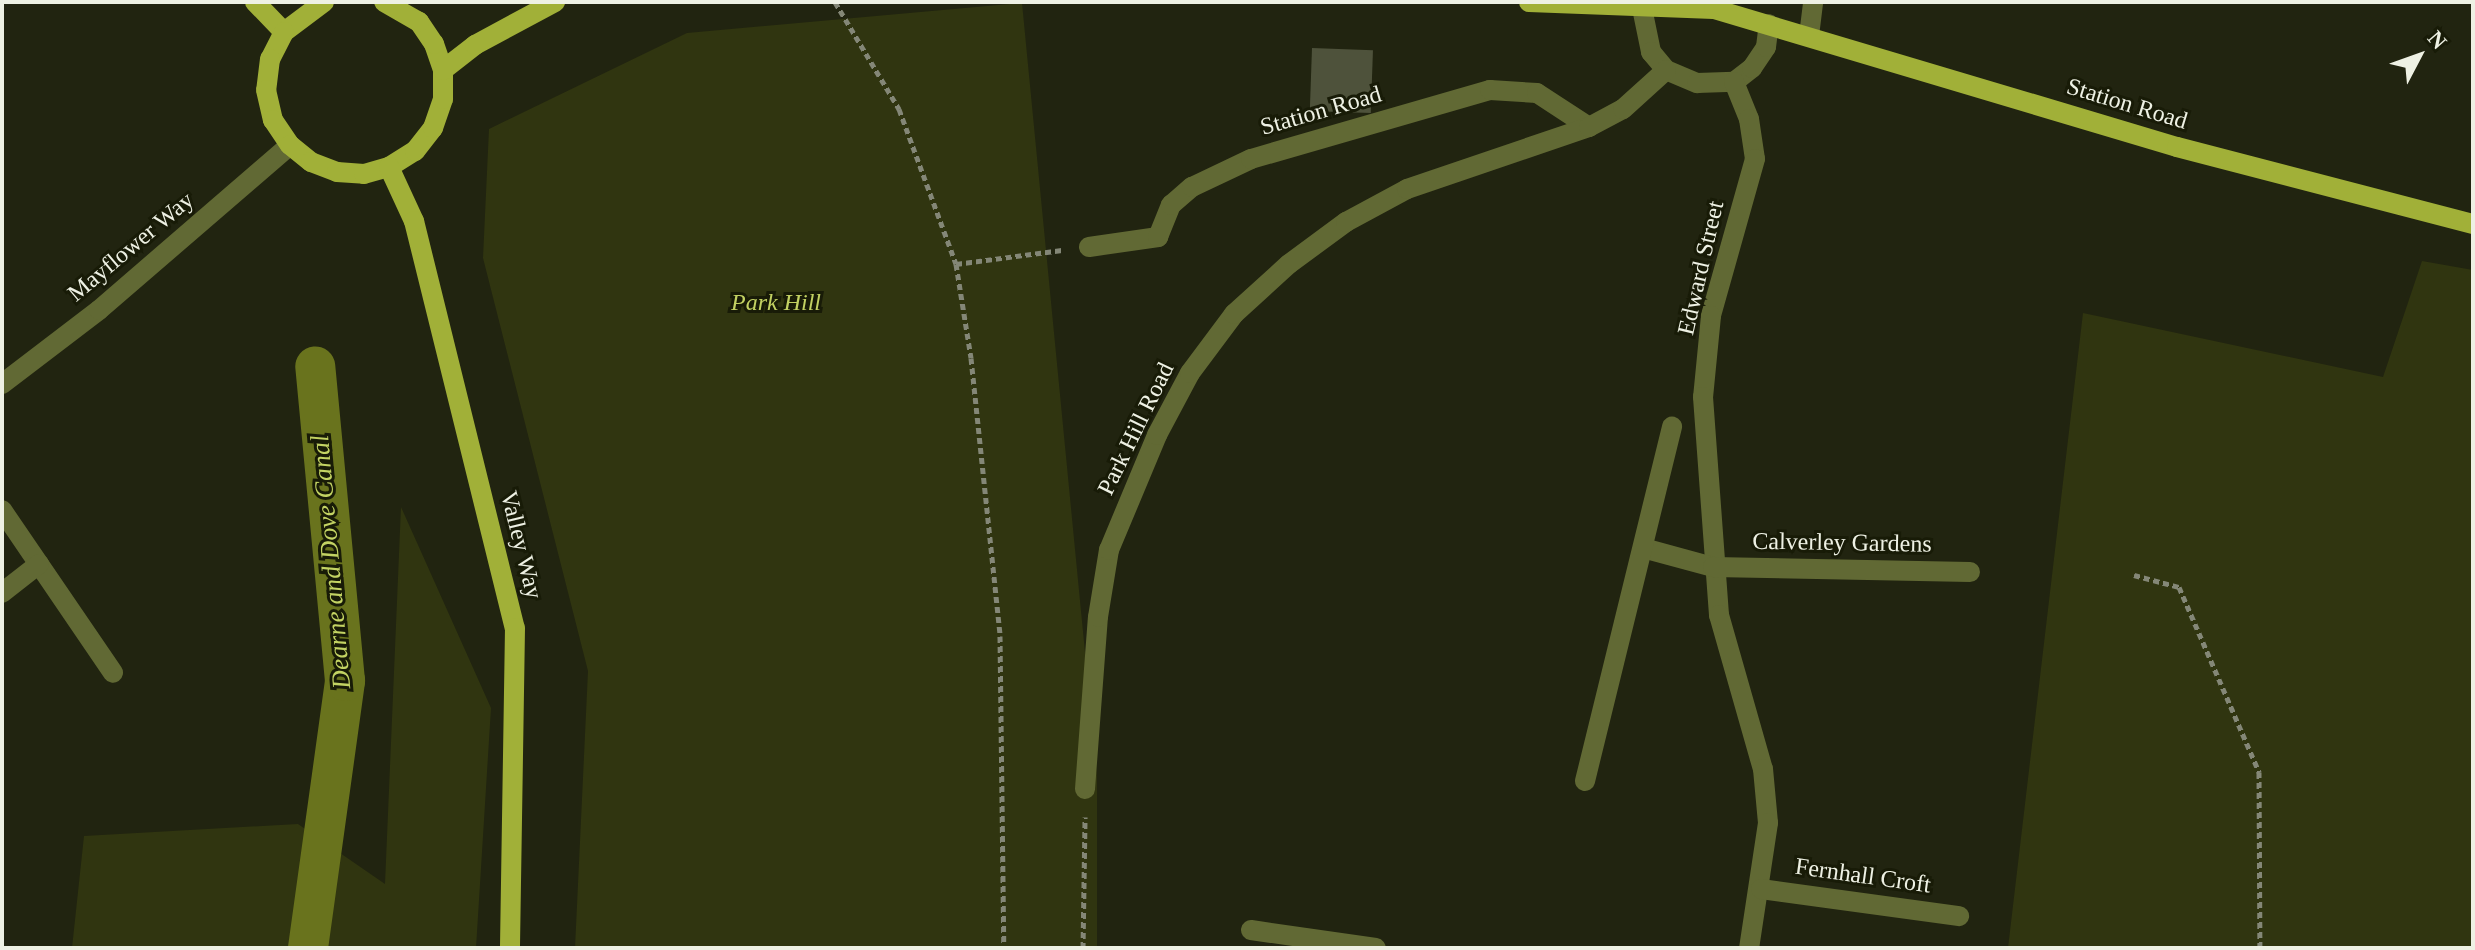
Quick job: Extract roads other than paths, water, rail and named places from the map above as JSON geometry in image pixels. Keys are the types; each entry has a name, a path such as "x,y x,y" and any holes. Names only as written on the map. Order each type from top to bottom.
{"main road":[{"path":"255,2 284,32"},
{"path":"324,2 284,32 270,59 266,90 273,120 290,145 311,162 337,172 364,174 389,167 415,151 433,128 443,99 443,70 419,22 384,2"},
{"path":"443,70 475,45 555,2"},
{"name":"Station Road","path":"1529,2 1714,9 2177,147 2473,224"},
{"name":"Valley Way","path":"389,167 414,221 515,628 510,948"}],"street":[{"path":"1809,36 1813,2"},
{"path":"1642,8 1651,52 1666,70 1697,83 1734,82 1766,47 1769,24"},
{"name":"Park Hill Road","path":"1085,789 1098,617 1109,550 1183,385 1234,314 1289,264 1346,222 1407,189 1589,127 1623,109 1666,70"},
{"name":"Edward Street","path":"1734,82 1749,119 1755,159 1711,316 1703,397 1713,567 1719,615 1763,769 1768,823 1761,889 1749,948"},
{"name":"Station Road","path":"1089,247 1158,237 1171,205 1192,187 1251,159 1490,90 1537,93 1589,127"},
{"name":"Mayflower Way","path":"2,384 99,310 290,145"},
{"path":"1585,781 1672,427"},
{"path":"2,510 113,673"},
{"path":"1643,548 1713,567"},
{"path":"2,593 39,564"},
{"name":"Calverley Gardens","path":"1713,567 1970,572"},
{"name":"Fernhall Croft","path":"1761,889 1959,916"},
{"path":"1251,930 1376,948"}],"waterway":[{"name":"Dearne and Dove Canal","path":"308,948 345,681 315,366"}],"park label":[{"name":"Park Hill","path":"776,303"}]}
